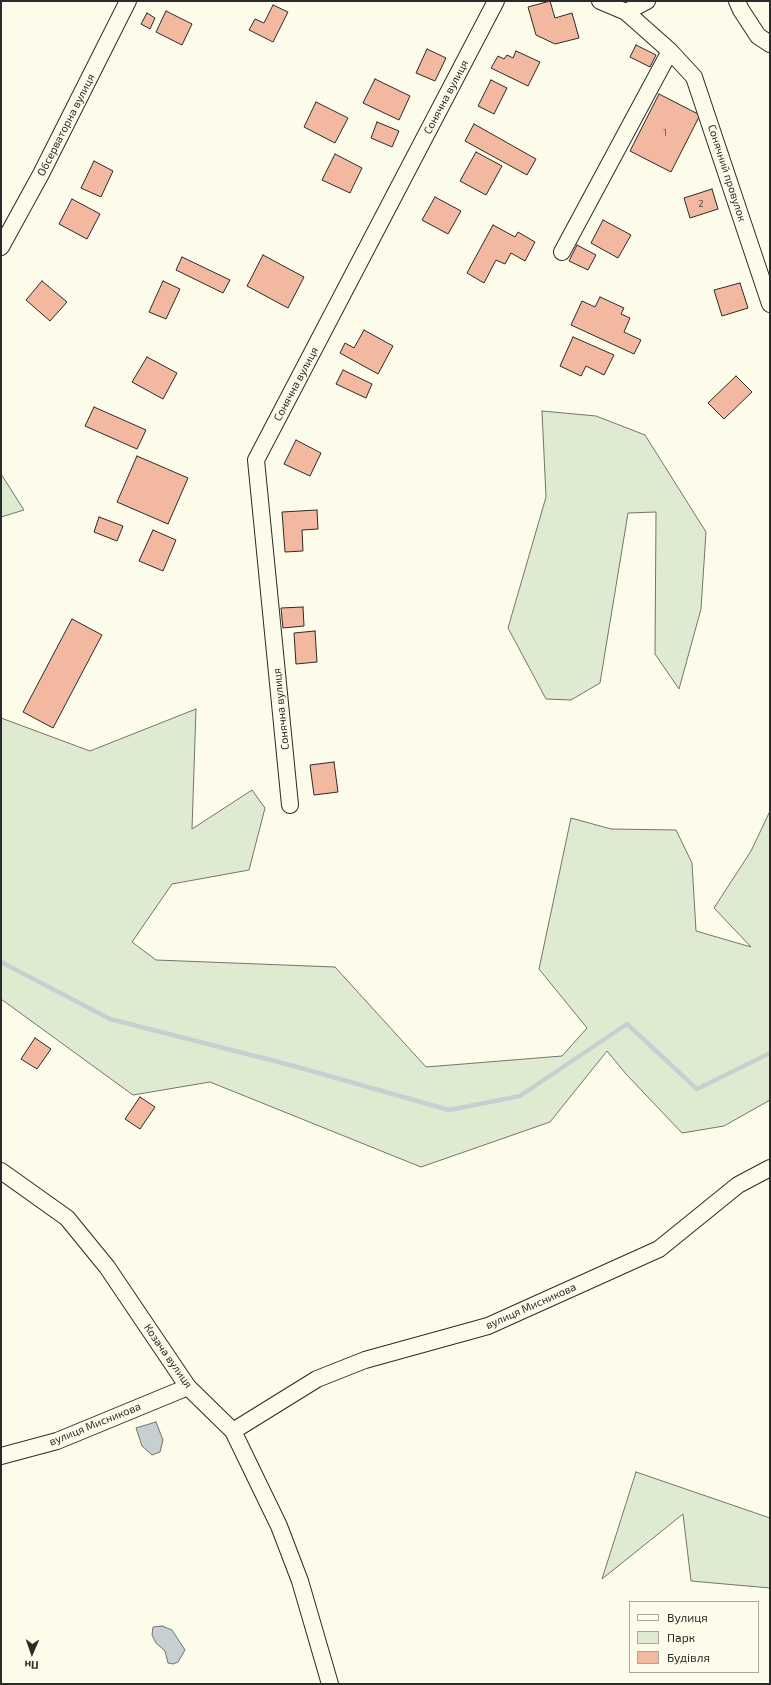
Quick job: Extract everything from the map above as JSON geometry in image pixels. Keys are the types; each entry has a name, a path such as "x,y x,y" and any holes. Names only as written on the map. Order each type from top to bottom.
{"street":[{"name":"Обсерваторна вулиця","path":"1,247 41,174 128,1"},
{"name":"Сонячна вулиця","path":"290,805 256,460 496,1"},
{"name":"Сонячний провулок","path":"600,1 626,12 670,51 694,77 770,304"},
{"path":"626,12 647,1"},
{"path":"737,1 740,10 758,36 770,44"},
{"path":"562,252 670,51"},
{"name":"вулиця Мисникова","path":"233,1430 317,1379 365,1360 488,1326 659,1249 738,1185 770,1168"},
{"name":"Козача вулиця","path":"1,1171 67,1218 107,1267 188,1387 233,1430 279,1526 300,1581 330,1684"},
{"name":"вулиця Мисникова","path":"1,1456 57,1440 188,1387"}],"green space":[{"path":"542,411 596,416 645,435 706,532 701,609 679,689 655,654 656,512 628,513 600,683 571,700 546,699 508,628 546,497"},
{"path":"1,474 24,510 1,517"},
{"path":"196,709 192,829 252,790 265,808 249,870 172,884 132,942 156,960 335,967 426,1067 562,1056 587,1028 539,969 571,818 611,829 676,830 692,863 696,931 751,947 714,908 751,851 770,811 770,1100 724,1126 682,1133 626,1074 607,1051 550,1122 421,1167 210,1082 133,1095 1,999 1,718 90,751"},
{"path":"636,1472 770,1518 770,1588 691,1581 683,1514 602,1579"}],"shaded area":[{"path":"156,1422 163,1440 160,1452 152,1455 142,1446 136,1428"},
{"path":"162,1626 172,1630 185,1650 178,1662 173,1664 168,1663 165,1651 156,1643 152,1635 153,1627"}],"building":[{"path":"550,1 555,18 572,13 579,38 555,44 536,35 528,7"},
{"path":"273,5 288,12 273,42 249,30 255,19 264,23"},
{"path":"166,11 192,24 182,45 156,32"},
{"path":"147,13 155,18 150,29 141,24"},
{"path":"636,45 656,55 650,67 630,57"},
{"path":"427,49 446,58 435,81 416,73"},
{"path":"516,51 540,62 528,86 491,68 498,56 504,59 507,55 513,58"},
{"path":"375,79 410,96 399,120 363,103"},
{"path":"491,80 507,88 494,114 478,106"},
{"path":"659,94 700,115 671,172 630,151"},
{"path":"316,102 348,118 335,143 304,127"},
{"path":"377,122 399,131 392,147 371,138"},
{"path":"474,124 536,159 527,175 465,141"},
{"path":"476,152 502,166 486,195 460,181"},
{"path":"335,154 362,168 350,193 322,180"},
{"path":"94,161 113,171 101,197 81,188"},
{"path":"712,189 718,209 690,218 684,198"},
{"path":"435,197 461,211 448,234 422,220"},
{"path":"72,199 100,214 87,239 59,224"},
{"path":"603,220 631,235 618,258 591,243"},
{"path":"493,225 515,237 518,232 535,242 525,261 511,253 505,264 496,260 484,283 467,273"},
{"path":"577,245 596,255 588,270 569,261"},
{"path":"263,255 304,277 288,308 247,286"},
{"path":"182,257 230,280 223,293 176,270"},
{"path":"42,281 67,302 50,321 26,300"},
{"path":"163,281 180,289 166,319 149,312"},
{"path":"740,283 748,308 722,316 714,290"},
{"path":"600,297 624,308 621,314 630,318 624,332 641,340 634,354 571,325 582,301 595,307"},
{"path":"364,330 393,346 378,374 340,353 345,343 354,348"},
{"path":"573,337 614,355 604,375 586,366 581,376 560,366"},
{"path":"147,357 177,373 163,399 132,382"},
{"path":"343,370 372,384 366,398 336,384"},
{"path":"736,376 752,392 724,419 708,403"},
{"path":"94,407 146,430 137,449 85,426"},
{"path":"296,440 321,453 310,476 284,464"},
{"path":"137,456 188,478 168,524 117,502"},
{"path":"317,510 318,529 302,530 303,551 285,552 282,512"},
{"path":"99,517 123,526 117,541 94,532"},
{"path":"153,530 176,540 163,571 139,561"},
{"path":"303,607 304,626 283,628 281,608"},
{"path":"72,619 102,635 53,728 23,712"},
{"path":"315,631 317,662 296,664 294,633"},
{"path":"334,762 338,792 314,795 310,765"},
{"path":"35,1038 51,1049 37,1069 21,1059"},
{"path":"140,1097 155,1107 140,1129 125,1119"}],"waterway":[{"path":"1,962 110,1019 294,1066 449,1110 520,1096 627,1024 697,1089 770,1053"}]}
